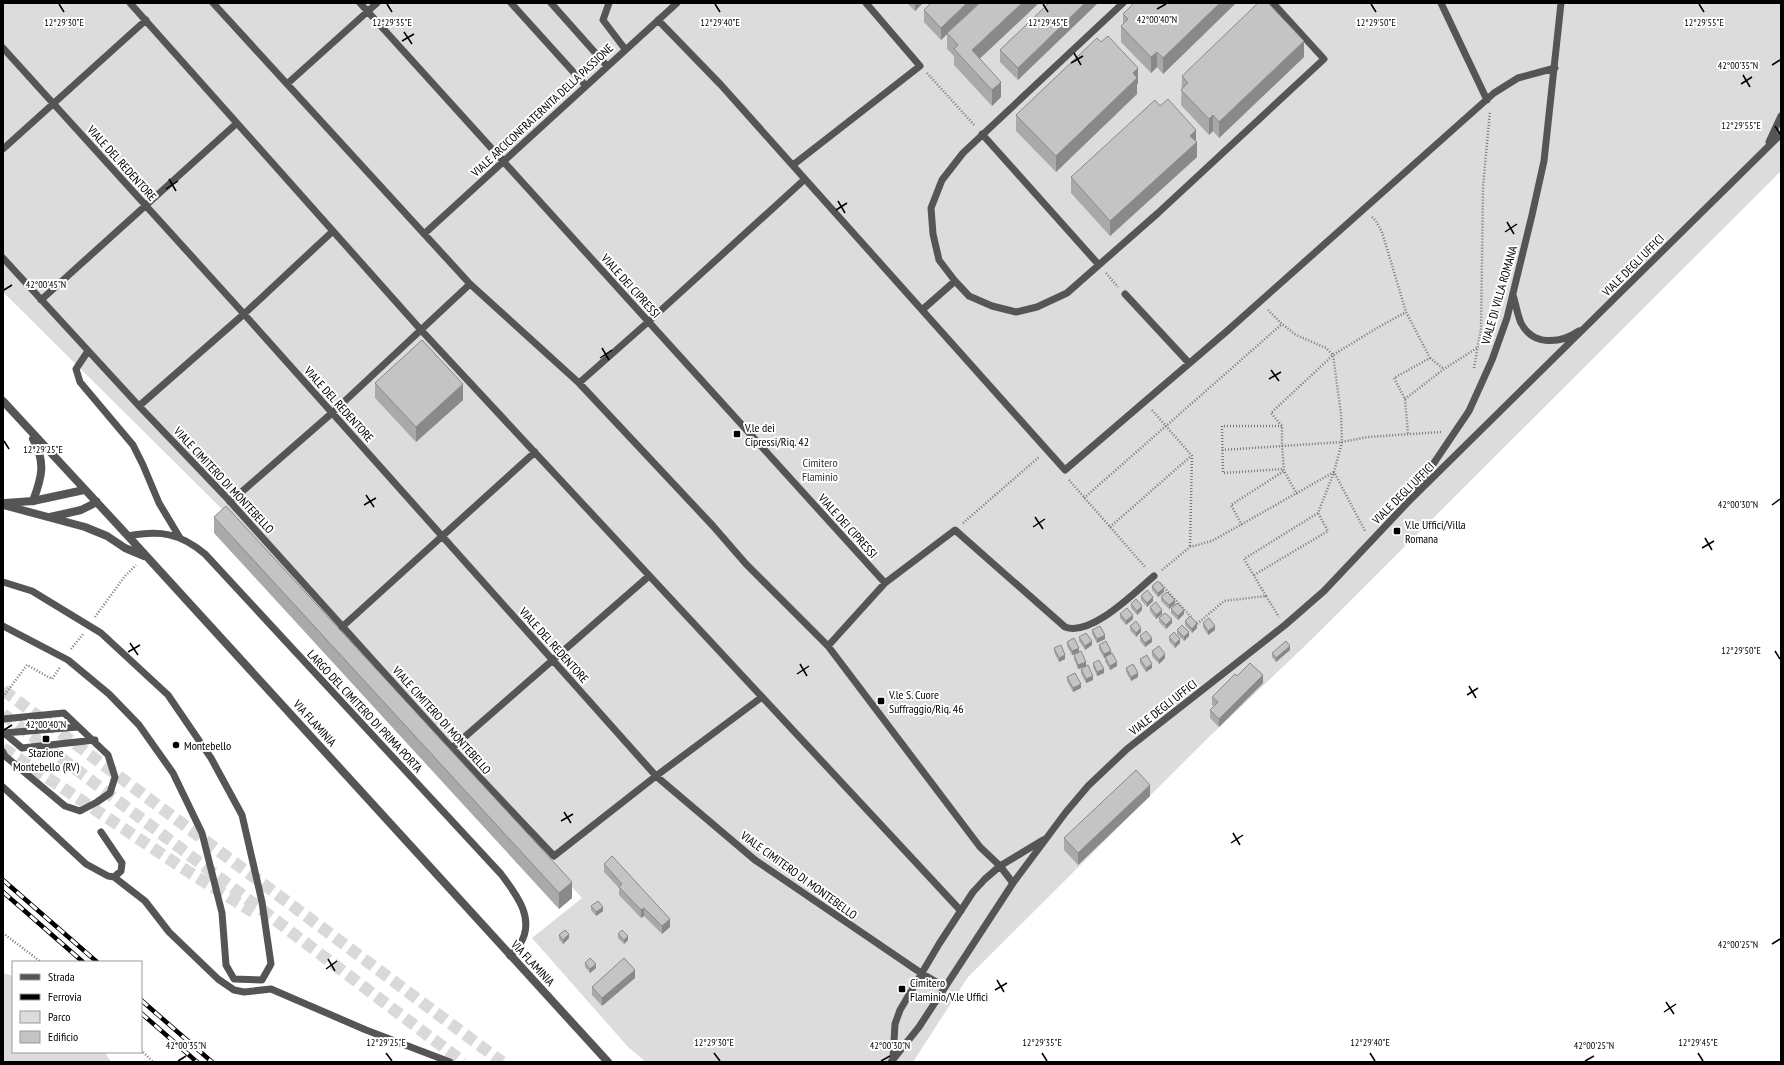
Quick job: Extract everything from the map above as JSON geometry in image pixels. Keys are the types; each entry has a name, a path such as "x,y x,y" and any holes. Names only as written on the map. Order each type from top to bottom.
{"street":[{"name":"VIA FLAMINIA","path":"3,401 26,428 97,502 606,1061"},
{"path":"26,428 40,454 42,467 34,501"},
{"path":"3,504 34,501 84,490"},
{"path":"47,517 81,510 97,502"},
{"path":"3,504 85,527 107,536 125,548 146,556"}],"lane":[{"path":"130,3 421,330 961,911"},
{"path":"214,3 470,284 578,383 713,526 746,564 828,646 980,847 1000,866 1013,883"},
{"name":"VIALE DEI CIPRESSI","path":"360,3 885,583"},
{"path":"287,84 376,3"},
{"path":"511,3 586,86"},
{"path":"551,3 607,66"},
{"path":"609,3 604,20 625,49"},
{"name":"VIALE ARCICONFRATERNITA DELLA PASSIONE","path":"424,234 677,3"},
{"path":"793,165 920,66 866,3"},
{"path":"1123,3 982,134 963,153 942,180 931,208 933,234 939,260 969,296 992,306 1016,312 1037,307 1067,293 1158,213 1324,59 1273,3"},
{"path":"1441,3 1487,100"},
{"name":"VIALE DI VILLA ROMANA","path":"1409,501 1469,411 1489,366 1507,318 1544,161 1561,3"},
{"path":"3,149 146,20"},
{"path":"658,20 721,85 1065,470 1260,301 1499,89 1528,74 1555,68"},
{"name":"VIALE DEL REDENTORE","path":"3,48 244,314 656,776"},
{"path":"1764,151 1772,138 1781,116"},
{"path":"41,300 237,123"},
{"path":"982,134 1099,265"},
{"name":"VIALE DEGLI UFFICI","path":"892,1060 919,1027 1013,883 1083,792 1112,762 1285,625 1324,591 1409,501 1781,134"},
{"path":"578,383 648,322 805,179"},
{"path":"139,406 244,314 333,231"},
{"name":"VIALE CIMITERO DI MONTEBELLO","path":"3,258 139,406 230,502 452,748 554,856 656,776 754,860 921,973 945,987"},
{"path":"922,310 955,281"},
{"path":"230,502 332,413 470,284"},
{"path":"1125,294 1189,363"},
{"path":"1513,294 1521,322 1532,336 1541,340 1553,341 1565,338 1582,330 1595,319"},
{"path":"88,351 76,369 80,382 133,445 159,503 180,538"},
{"path":"342,627 535,452"},
{"path":"828,646 885,583 955,530 1035,601 1069,628 1079,628 1100,618 1119,606 1154,576"},
{"name":"LARGO DEL CIMITERO DI PRIMA PORTA","path":"128,536 146,533 163,533 193,544 205,554 501,874 516,894 522,905 525,916 525,930 520,944 510,956"},
{"path":"452,748 649,576"},
{"path":"3,582 32,591 101,633 168,695 211,758 242,815 262,902 271,964 262,980 234,979 226,965 222,913 202,834 173,773 139,725 109,694 68,660 3,626"},
{"path":"656,776 762,697"},
{"path":"3,719 64,713 78,727 95,740 108,755 115,777 110,793 97,802 80,810 66,806 5,756 3,752"},
{"path":"4,733 78,727"},
{"path":"4,733 22,748 95,740"},
{"path":"3,788 86,864 108,876 114,876 121,871 122,863 100,832"},
{"name":"VIALE DEGLI UFFICI","path":"892,1060 898,1016 903,1003 961,911 981,884 1000,866 1047,838"},
{"path":"114,876 145,901 169,932 218,979 234,990 244,992 271,989 366,1030 450,1062"}],"path":[{"path":"920,66 982,134"},
{"path":"1474,373 1481,329 1483,187 1491,112 1487,100"},
{"path":"1363,210 1376,221 1382,232 1406,312 1430,358 1444,369"},
{"path":"1099,265 1125,294"},
{"path":"1260,301 1282,324 1296,335 1326,348 1333,355 1341,414 1342,442 1334,472 1318,513 1244,559 1285,625"},
{"path":"1297,494 1284,470 1282,426 1271,413 1333,355 1376,328 1406,312"},
{"path":"1084,498 1282,324"},
{"path":"1405,400 1444,369 1478,348"},
{"path":"1408,434 1405,400 1394,378 1430,358"},
{"path":"1144,402 1192,456 1190,547"},
{"path":"1282,426 1222,426 1223,473 1284,470"},
{"path":"1222,450 1342,442 1368,437 1457,430"},
{"path":"955,530 1047,450"},
{"path":"1110,527 1192,456"},
{"path":"1065,470 1069,481 1197,624 1224,600 1266,596"},
{"path":"1242,525 1231,505 1284,470"},
{"path":"1154,576 1190,547 1212,541 1334,472"},
{"path":"1334,472 1371,542"},
{"path":"1254,575 1328,531 1318,513"},
{"path":"94,618 130,570"},
{"path":"76,644 82,634"},
{"path":"3,698 27,665 52,679 55,673"},
{"path":"3,933 41,961"},
{"path":"142,1051 153,1062"}],"green space":[{"name":"Cimitero Flaminio","path":"3,3 1781,3 1781,171 1307,644 1209,737 968,977 913,1062 646,1062 628,1047 532,938 582,898 224,511 3,292"},
{"path":"3,973 12,976 12,1053 106,1053 111,1062 3,1062"}],"building":[{"path":"931,3 967,3 941,28 924,10"},
{"path":"980,3 1022,3 972,50 1001,82 992,90 954,49 958,45 947,33"},
{"path":"1049,3 1085,3 1018,68 1000,50"},
{"path":"1134,3 1220,3 1163,58 1157,52 1151,57 1121,26 1128,19 1123,14"},
{"path":"1258,3 1268,3 1304,41 1219,122 1213,115 1209,119 1181,90 1188,83 1182,76"},
{"path":"1108,36 1138,68 1133,73 1137,78 1056,156 1016,115 1097,38 1101,42"},
{"path":"1168,99 1196,130 1190,136 1197,142 1110,221 1071,177 1155,100 1160,106"},
{"path":"422,340 463,384 416,427 375,383"},
{"path":"226,506 572,882 559,893 214,517"},
{"path":"1158,581 1164,588 1158,593 1152,586"},
{"path":"1147,590 1153,597 1147,603 1141,596"},
{"path":"1167,592 1175,600 1169,605 1161,597"},
{"path":"1136,599 1142,606 1137,611 1131,604"},
{"path":"1156,602 1162,610 1156,615 1150,607"},
{"path":"1177,603 1184,610 1178,616 1171,609"},
{"path":"1127,608 1133,615 1126,621 1120,614"},
{"path":"1165,613 1172,619 1166,625 1159,618"},
{"path":"1190,616 1197,623 1192,629 1185,621"},
{"path":"1209,618 1215,626 1208,631 1203,623"},
{"path":"1136,621 1141,628 1136,633 1130,626"},
{"path":"1182,625 1189,632 1184,637 1177,630"},
{"path":"1100,626 1105,635 1097,639 1092,630"},
{"path":"1146,631 1152,638 1145,643 1140,636"},
{"path":"1174,632 1180,639 1175,644 1169,637"},
{"path":"1086,633 1092,641 1085,646 1079,637"},
{"path":"1074,638 1079,648 1072,651 1067,642"},
{"path":"1106,641 1111,651 1104,654 1099,645"},
{"path":"1286,641 1290,646 1276,658 1272,653"},
{"path":"1061,645 1065,655 1059,658 1054,648"},
{"path":"1159,646 1165,654 1159,660 1152,651"},
{"path":"1081,651 1086,662 1078,665 1074,655"},
{"path":"1112,653 1117,662 1110,666 1105,657"},
{"path":"1147,655 1152,664 1146,668 1140,659"},
{"path":"1099,660 1104,669 1097,672 1093,663"},
{"path":"1250,663 1263,675 1219,719 1210,710 1218,702 1212,697 1235,674 1237,676"},
{"path":"1133,664 1138,673 1131,677 1126,668"},
{"path":"1088,665 1093,676 1086,679 1081,669"},
{"path":"1075,673 1081,684 1073,688 1067,677"},
{"path":"1136,770 1150,785 1078,853 1064,838"},
{"path":"612,856 670,919 662,926 644,908 641,910 619,887 622,884 604,864"},
{"path":"598,901 603,907 596,912 591,906"},
{"path":"565,930 569,934 563,940 559,935"},
{"path":"622,930 628,936 624,940 618,934"},
{"path":"590,958 596,964 590,969 585,963"},
{"path":"624,958 635,970 602,998 592,987"}],"tunnel":[{"path":"3,690 502,1062"},
{"path":"3,714 463,1062"},
{"path":"3,748 181,867 253,912"}],"railway":[{"path":"3,880 96,961"},
{"path":"3,892 82,961"},
{"path":"142,1001 212,1062"},
{"path":"142,1014 197,1062"}],"place":[{"name":"V.le dei Cipressi/Riq. 42","path":"737,434"},
{"name":"V.le Uffici/Villa Romana","path":"1397,531"},
{"name":"V.le S. Cuore Suffraggio/Riq. 46","path":"881,701"},
{"name":"Stazione Montebello (RV)","path":"46,739"},
{"name":"Montebello","path":"176,745"},
{"name":"Cimitero Flaminio/V.le Uffici","path":"902,989"}]}
